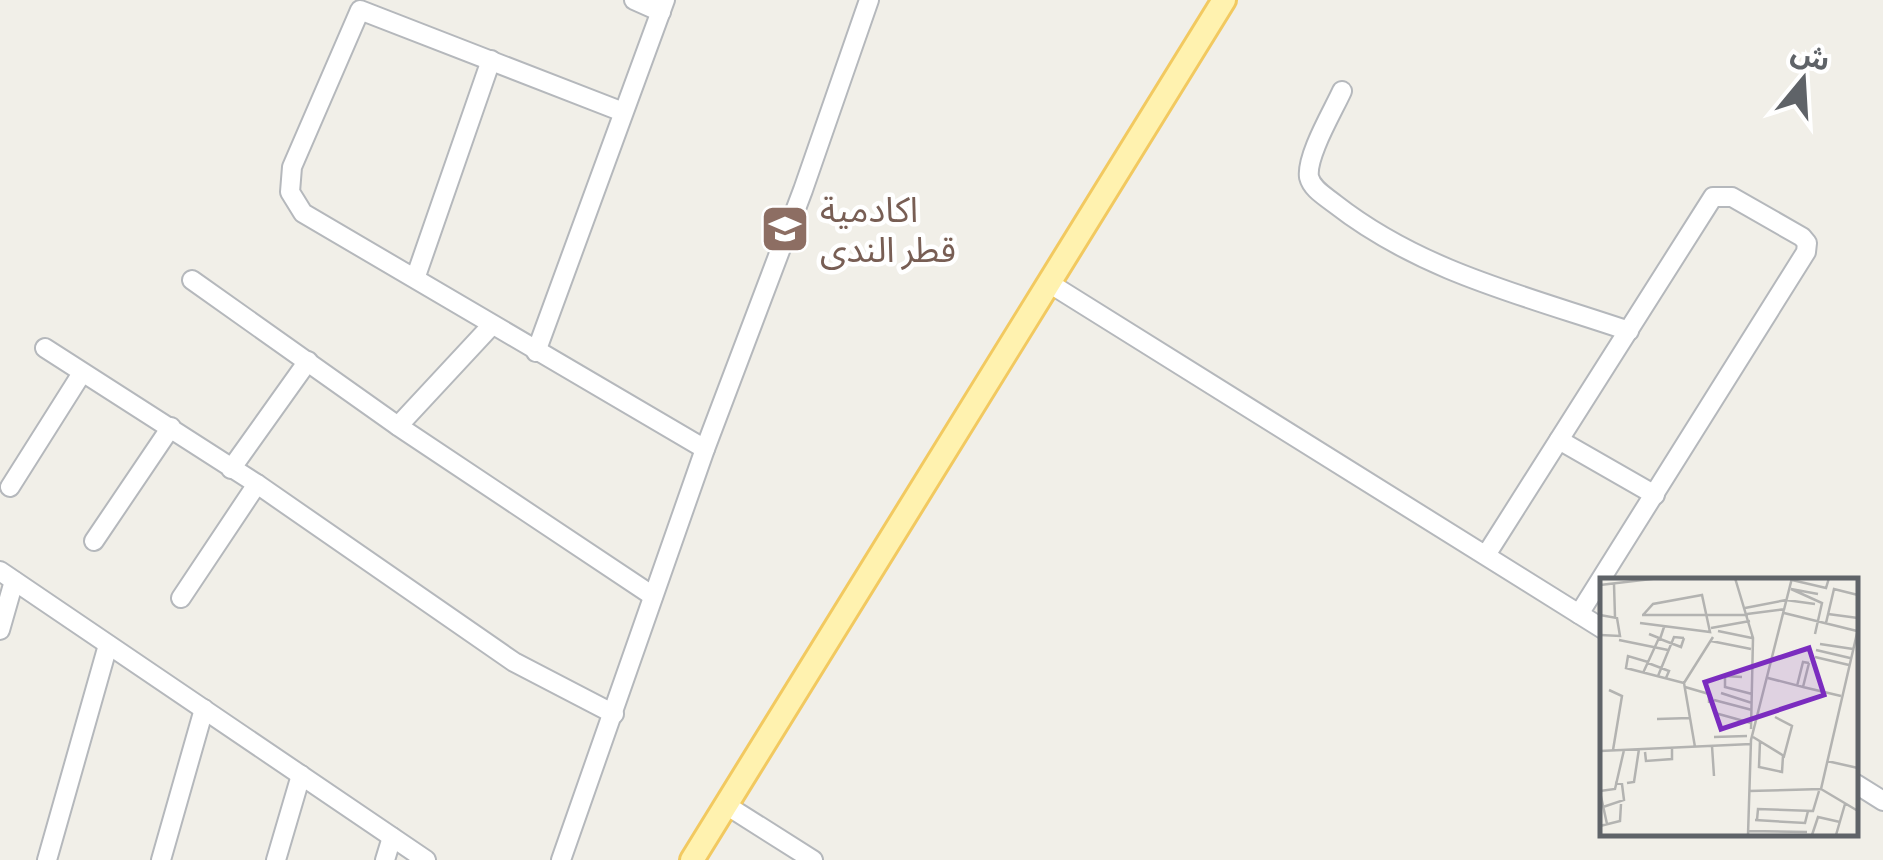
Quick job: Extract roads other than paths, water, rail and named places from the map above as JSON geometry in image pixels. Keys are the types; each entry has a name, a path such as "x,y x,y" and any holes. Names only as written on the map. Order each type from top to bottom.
{"main road":[{"path":"692,860 1224,0"}],"street":[{"path":"536,352 663,6 634,0"},
{"path":"560,860 869,0"},
{"path":"623,112 360,10 292,166 290,192 303,213 705,449"},
{"path":"416,276 491,60"},
{"path":"1342,91 1309,168 1314,187 1360,224 1414,256 1486,286 1629,332"},
{"path":"1486,555 1713,197 1732,197 1806,242 1806,252 1602,578"},
{"path":"192,280 398,426 653,596"},
{"path":"1049,283 1600,627"},
{"path":"398,426 492,326"},
{"path":"45,348 256,484 514,662 614,714"},
{"path":"231,468 308,361"},
{"path":"10,488 82,373"},
{"path":"94,541 170,427"},
{"path":"1559,440 1655,495"},
{"path":"181,598 256,484"},
{"path":"0,630 7,576 426,860"},
{"path":"1579,614 1600,581"},
{"path":"47,860 108,645"},
{"path":"162,860 204,709"},
{"path":"276,860 301,775"},
{"path":"1858,785 1883,801"},
{"path":"726,805 814,860"},
{"path":"385,860 392,837"}],"place":[{"name":"اكادمية قطر الندى","path":"785,229"}]}
